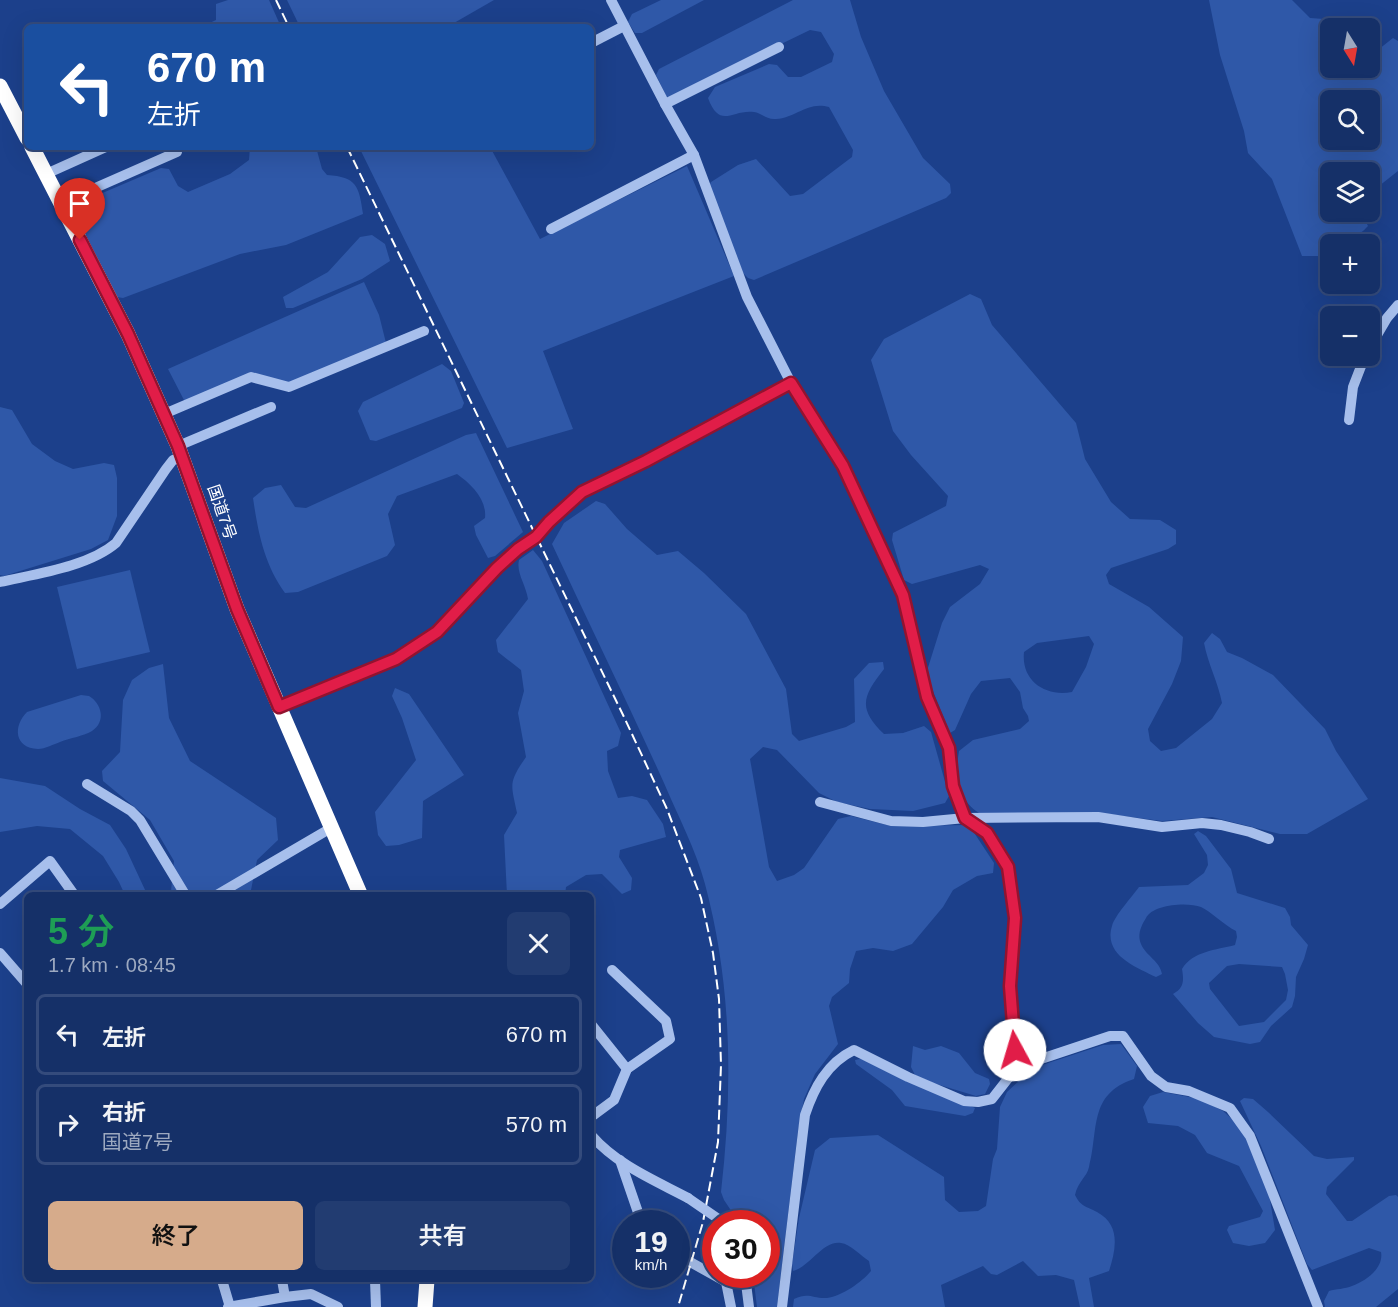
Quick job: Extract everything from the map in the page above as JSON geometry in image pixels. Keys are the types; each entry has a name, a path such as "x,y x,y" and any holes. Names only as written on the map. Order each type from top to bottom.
{"highway":[{"path":"0,86 24,132"},
{"name":"国道7号","path":"34,150 128,334 164,414 180,451 237,609 358,888"},
{"path":"425,1307 427,1282"}],"street":[{"path":"611,0 694,155 747,297 791,383 843,466 903,595 927,697 949,748 953,786 965,818 987,833 1008,867 1015,918 1010,986 1017,1067"},
{"path":"594,41 624,26"},
{"path":"665,104 779,47"},
{"path":"46,174 99,150"},
{"path":"61,203 177,152"},
{"path":"551,229 694,155"},
{"path":"1380,330 1398,304"},
{"path":"164,414 250,377 289,387 424,331"},
{"path":"1349,420 1353,387 1361,366"},
{"path":"279,707 396,659 437,632 497,568 518,549 536,537 582,492 646,461 791,383"},
{"path":"0,582 67,566 108,550 116,543 180,451 271,407"},
{"path":"87,784 131,811 140,820 184,892"},
{"path":"820,802 891,821 1098,817 1162,827 1202,823 1250,832 1269,839"},
{"path":"222,892 331,828"},
{"path":"0,904 50,861 72,892"},
{"path":"0,952 24,980"},
{"path":"594,1115 614,1100 627,1069 670,1039 666,1021 612,970"},
{"path":"594,1028 627,1069"},
{"path":"782,1307 806,1115 813,1090 844,1055 854,1050 964,1101 978,1102 992,1099 1017,1067 1110,1036 1123,1036 1151,1076 1166,1087 1189,1091 1230,1108 1250,1136 1318,1307"},
{"path":"594,1138 620,1161 652,1181 688,1198 705,1210"},
{"path":"620,1161 637,1210"},
{"path":"690,1262 726,1282 731,1307"},
{"path":"223,1282 229,1307 311,1294 338,1307"},
{"path":"282,1282 285,1297"},
{"path":"375,1282 376,1307"},
{"path":"747,1288 749,1307"}],"shaded area":[{"path":"228,0 269,0 280,24 207,24 216,20 216,4"},
{"path":"287,0 494,0 452,24 299,24"},
{"path":"661,0 704,0 642,33 635,33 628,22 632,14"},
{"path":"793,0 850,0 861,37 884,91 923,158 950,184 951,193 946,198 754,280 743,273 709,186 711,182 738,165 756,159 790,196 803,194 852,157 853,150 829,107 814,106 776,119 754,112 722,116 713,108 708,98 715,87 769,64 777,65 788,77 801,77 832,62 834,54 821,32 810,30 669,98 656,75 659,69"},
{"path":"1209,0 1292,0 1310,18 1320,19 1320,78 1380,78 1380,48 1393,38 1398,41 1398,171 1380,185 1380,162 1320,162 1320,222 1366,222 1368,226 1358,234 1320,234 1320,256 1302,256 1272,179 1248,153 1244,131 1220,55"},
{"path":"250,150 317,150 322,169 327,175 345,178 355,185 360,196 363,214 286,245 240,254 123,298 117,297 73,213 72,206 161,168 169,169 178,186 188,192 230,174 249,160"},
{"path":"360,150 492,150 540,239 687,166 734,276 543,351 573,429 507,448"},
{"path":"372,235 385,244 390,261 362,279 293,308 286,308 283,297 328,272 360,237"},
{"path":"364,282 379,315 386,343 290,384 253,373 185,402 168,369"},
{"path":"970,294 981,299 992,325 1076,423 1085,459 1111,502 1130,519 1160,520 1176,530 1176,544 1168,549 1111,568 1106,575 1109,584 1149,607 1183,637 1181,661 1172,684 1148,729 1150,741 1161,751 1176,748 1212,719 1222,703 1204,643 1212,633 1220,639 1227,652 1273,675 1325,729 1336,751 1368,799 1307,834 1280,834 1212,817 1162,821 1107,814 979,813 972,808 962,794 960,786 957,768 959,751 973,740 1020,729 1029,721 1023,708 1020,692 1010,678 981,681 971,694 955,730 950,733 926,674 942,623 950,607 980,584 989,569 980,565 912,584 904,580 892,540 893,533 946,506 948,496 893,431 871,360 884,339","holes":["1089,636 1094,644 1086,667 1072,692 1062,693 1044,689 1037,685 1026,671 1024,652 1037,643"]},
{"path":"442,364 451,371 464,403 462,408 376,441 370,440 358,411 363,402"},
{"path":"0,407 12,410 32,444 55,461 73,469 104,463 114,465 117,478 117,516 108,540 91,549 4,576 0,575"},
{"path":"476,433 523,532 495,556 488,558 476,535 474,526 485,518 481,498 468,482 457,474 397,496 388,514 395,545 387,556 298,592 285,593 267,559 253,498 265,488 281,485 295,507 306,508 466,435"},
{"path":"596,501 605,504 627,529 657,555 678,551 704,573 746,614 786,689 792,734 799,741 846,727 855,722 854,679 869,663 883,662 884,669 871,687 866,702 875,725 884,734 903,733 924,726 931,732 949,796 945,803 913,811 870,809 837,802 819,793 777,750 763,747 750,759 769,867 777,881 794,875 804,868 838,819 851,816 891,826 969,825 994,863 993,873 977,876 953,890 943,907 912,944 893,951 873,948 856,951 850,969 849,983 832,997 829,1006 838,1044 815,1074 804,1099 780,1282 780,1210 731,1210 721,1192 727,1114 728,1037 721,960 705,884 692,846 637,723 552,544 564,523"},
{"path":"533,550 542,561 621,733 618,746 607,751 608,771 618,798 632,796 647,800 663,824 666,837 620,850 619,857 632,878 631,890 622,894 602,874 586,875 566,887 565,892 507,892 504,835 517,813 512,784 526,757 518,713 524,691 521,670 498,652 496,640 528,599 520,574 519,560"},
{"path":"130,570 150,652 77,669 57,587"},
{"path":"163,664 169,718 190,761 276,818 278,840 257,860 250,892 169,892 174,861 150,820 103,781 102,771 120,752 123,700 132,680 149,668"},
{"path":"395,688 409,694 464,775 423,801 422,838 399,845 386,846 378,835 375,812 416,760 392,696"},
{"path":"81,695 93,699 101,712 100,722 92,731 41,749 30,748 20,741 19,724 27,712"},
{"path":"0,778 45,786 110,825 126,849 146,892 124,892 103,856 70,829 37,826 0,832"},
{"path":"1198,831 1206,836 1231,869 1237,893 1285,908 1291,925 1308,945 1296,977 1292,1007 1271,1026 1260,1042 1250,1044 1214,1037 1198,1023 1173,994 1182,984 1182,969 1192,958 1235,945 1236,931 1205,909 1195,905 1171,905 1150,913 1146,918 1139,937 1143,948 1161,969 1162,974 1156,977 1123,959 1112,945 1110,936 1112,926 1120,911 1139,887 1188,885 1204,873 1208,865 1207,855 1194,834","holes":["1239,964 1282,967 1288,990 1286,1000 1264,1022 1239,1026 1210,989 1209,983 1227,966"]},
{"path":"1121,1044 1137,1066 1134,1079 1119,1086 1102,1104 1089,1167 1075,1195 1082,1204 1105,1217 1115,1238 1109,1271 1089,1278 1094,1307 1080,1307 1074,1280 1056,1275 1038,1276 1023,1261 997,1275 991,1274 983,1266 941,1285 945,1307 793,1307 794,1299 799,1297 827,1298 839,1294 857,1284 871,1271 869,1261 852,1248 835,1243 828,1245 806,1264 793,1271 799,1218 815,1150 830,1138 878,1135 944,1177 945,1200 959,1212 978,1211 986,1206 993,1159 997,1149 1000,1107 1007,1092 1033,1068 1103,1045"},
{"path":"913,1046 925,1050 941,1046 959,1053 975,1073 989,1079 990,1084 985,1094 976,1096 915,1075 911,1067"},
{"path":"864,1058 975,1108 973,1113 965,1116 905,1106 892,1090 856,1064 855,1060"},
{"path":"1163,1092 1200,1099 1223,1111 1241,1127 1269,1194 1275,1230 1265,1243 1249,1246 1233,1243 1227,1230 1229,1226 1260,1217 1263,1211 1239,1166 1207,1153 1195,1135 1178,1126 1148,1123 1143,1107 1150,1096"},
{"path":"1244,1098 1253,1099 1314,1156 1327,1159 1354,1157 1354,1160 1327,1187 1326,1194 1347,1221 1352,1221 1389,1196 1398,1197 1398,1289 1376,1307 1325,1307 1324,1301 1329,1291 1352,1286 1373,1273 1380,1263 1381,1252 1369,1248 1312,1270 1307,1264 1261,1146 1240,1101"},
{"path":"755,1288 779,1288 777,1307 757,1307"}],"railway":[{"path":"276,0 288,24"},
{"path":"348,150 624,717 667,809 701,898 713,953 719,999 721,1065 718,1142 703,1222 678,1307"}],"route":[{"path":"80,240 128,334 178,446 237,609 279,707 396,659 437,632 497,568 518,549 536,537 582,492 646,461 791,383 843,466 903,595 927,697 949,748 953,786 965,818 987,833 1008,867 1015,918 1010,986 1015,1050"}]}
